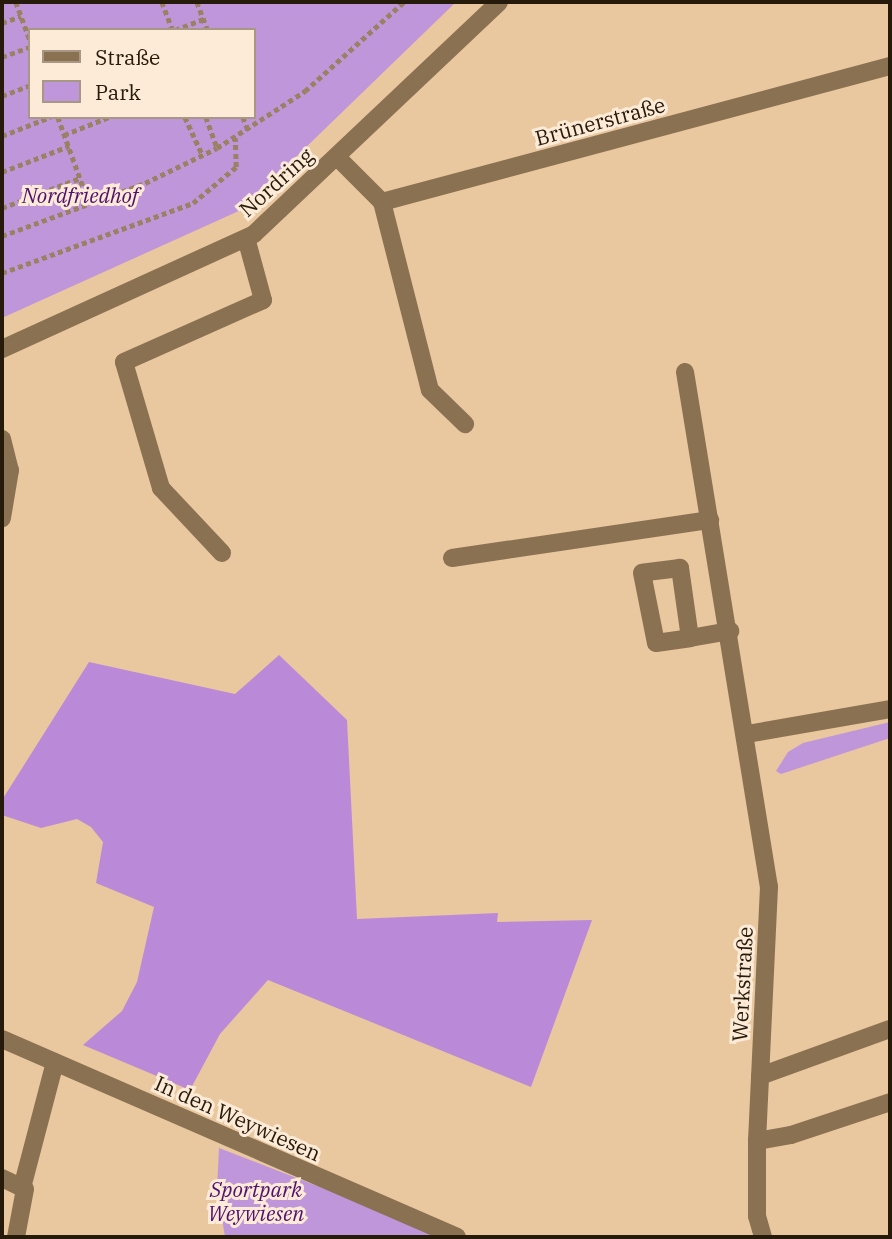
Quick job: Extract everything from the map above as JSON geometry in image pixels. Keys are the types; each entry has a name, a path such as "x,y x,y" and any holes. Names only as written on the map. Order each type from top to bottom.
{"street":[{"name":"Nordring","path":"2,349 246,238 338,158 499,2"},
{"name":"Brünerstraße","path":"382,202 890,66"},
{"path":"338,158 382,202 429,390 465,424"},
{"path":"222,553 161,488 124,362 263,300 246,238"},
{"name":"Werkstraße","path":"685,372 747,734 769,887 757,1141 757,1216 762,1237"},
{"path":"2,439 10,470 2,518"},
{"path":"452,558 710,520"},
{"path":"690,638 730,631"},
{"path":"747,734 890,709"},
{"path":"760,1076 890,1029"},
{"name":"In den Weywiesen","path":"2,1039 457,1237"},
{"path":"16,1237 23,1184 55,1062"},
{"path":"757,1141 791,1135 890,1102"},
{"path":"2,1178 23,1184"}],"path":[{"path":"16,2 28,35"},
{"path":"162,2 173,28"},
{"path":"205,2 198,3 207,28"},
{"path":"2,236 202,156 235,138 306,91 404,2"},
{"path":"2,23 21,16"},
{"path":"179,28 204,19"},
{"path":"2,57 28,48"},
{"path":"2,96 28,86"},
{"path":"2,136 45,119"},
{"path":"59,119 89,203"},
{"path":"64,135 103,119"},
{"path":"186,119 202,156"},
{"path":"207,119 217,148"},
{"path":"244,119 248,130"},
{"path":"2,273 193,203 236,167 235,138"},
{"path":"2,172 69,146"},
{"path":"2,208 80,178"}],"green space":[{"name":"Nordfriedhof","path":"2,2 456,2 241,210 2,318"},
{"path":"890,722 890,738 781,774 776,771 788,752 803,743"},
{"name":"Sportpark Weywiesen","path":"219,1148 449,1237 225,1237 217,1189"}],"shaded area":[{"path":"279,655 347,720 357,919 498,913 497,922 592,920 531,1087 268,980 220,1034 190,1090 83,1045 122,1011 137,982 154,907 96,883 103,842 91,827 77,819 41,828 2,815 2,800 89,662 235,694"}]}
